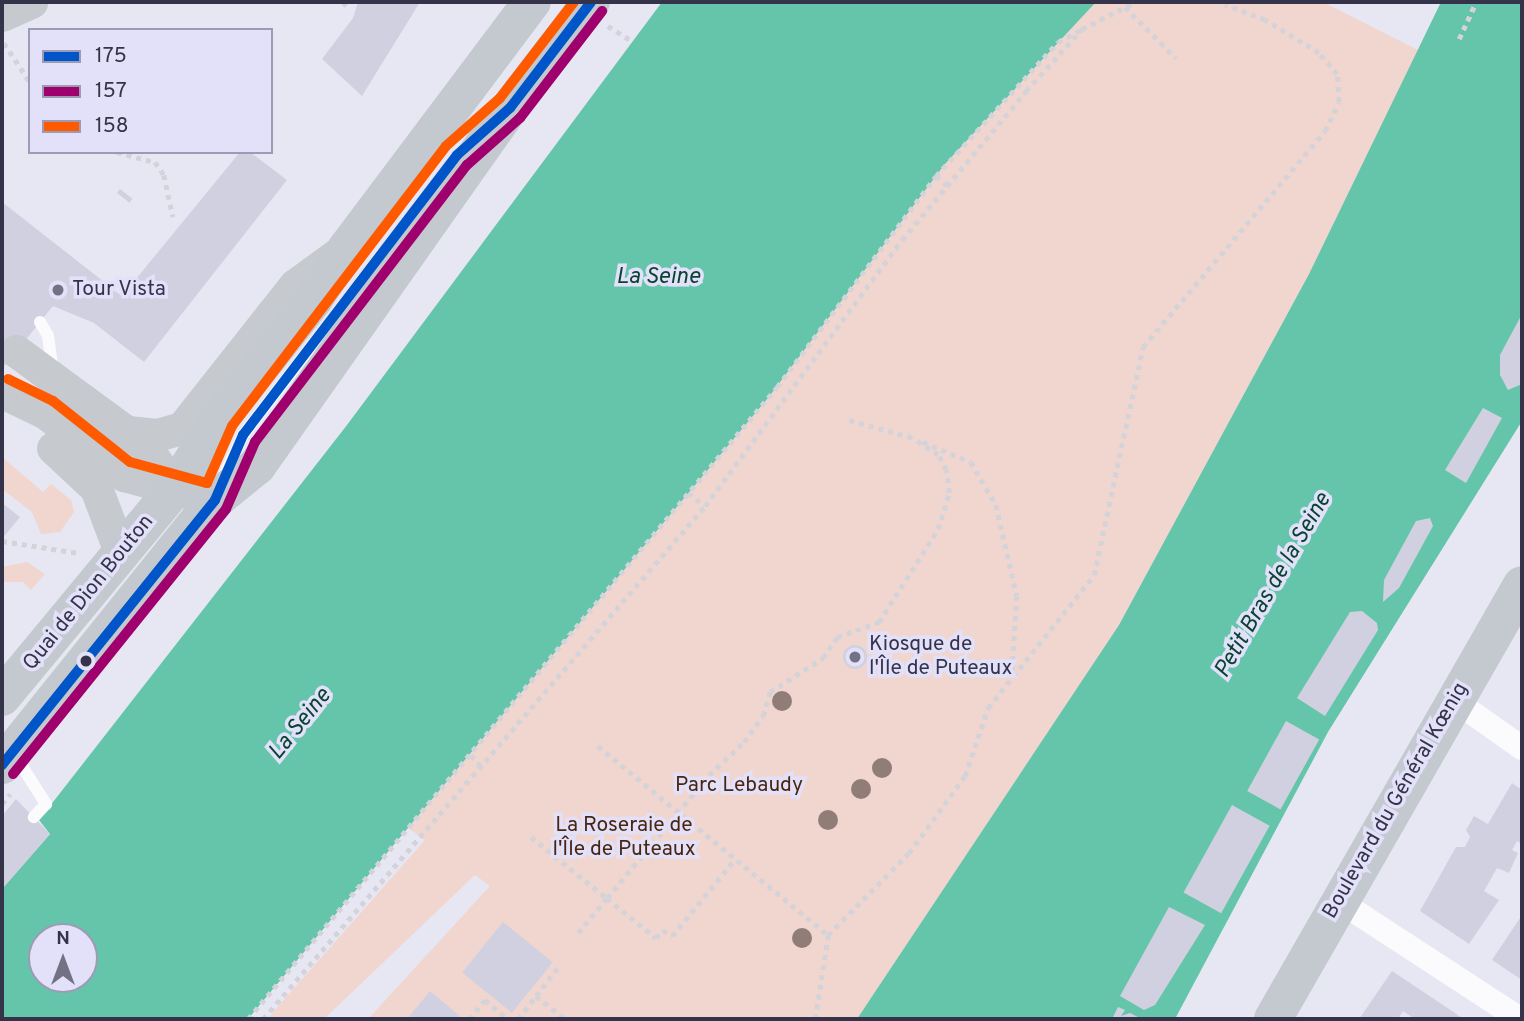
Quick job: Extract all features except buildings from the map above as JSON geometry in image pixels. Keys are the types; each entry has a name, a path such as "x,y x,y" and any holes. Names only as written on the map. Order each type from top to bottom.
{"main road":[{"path":"2,15 31,2"},
{"name":"Quai de Dion Bouton","path":"2,698 175,488 214,426 314,299 347,248 532,2"},
{"name":"Quai de Dion Bouton","path":"6,750 215,500 245,478 271,448 510,108 591,2"},
{"path":"128,432 157,435 182,428 295,285 347,248"},
{"path":"16,351 128,432 157,458 175,488"},
{"path":"2,392 46,413 124,475 215,500"},
{"path":"2,398 31,430 91,481 121,554"},
{"name":"Quai de Dion Bouton","path":"6,750 172,528 179,510 175,488"},
{"name":"Boulevard du Général Kœnig","path":"1273,1019 1522,585"}],"street":[{"path":"1454,700 1522,748"},
{"path":"1339,901 1520,1019"}],"lane":[{"path":"40,322 48,336 54,378"},
{"path":"6,750 46,804 34,817"}],"path":[{"path":"248,1019 777,387 936,176 1058,42 1135,2"},
{"path":"1458,39 1476,2"},
{"path":"815,1019 828,936 909,853 965,776 988,708 1094,575 1143,347 1325,131 1339,102 1337,74 1318,53 1265,20 1226,5"},
{"path":"1125,7 1176,58"},
{"path":"263,1019 483,769 705,506 902,240 1082,29"},
{"path":"617,31 632,41"},
{"path":"2,40 28,79"},
{"path":"125,154 155,162 164,175 173,217"},
{"path":"936,176 949,186"},
{"path":"847,420 912,438 971,463 996,505 1017,596 1012,676"},
{"path":"578,933 680,812 744,742 763,716 770,692 823,658 837,637 879,622 939,528 949,493 938,455 912,438"},
{"path":"688,493 705,506"},
{"path":"2,541 79,553"},
{"path":"598,746 828,936"},
{"path":"471,755 483,769"},
{"path":"531,837 656,938 663,930 672,936 735,859"},
{"path":"518,1019 558,967"},
{"path":"536,996 565,1019"},
{"path":"469,1019 485,1000 508,1019"}],"green space":[{"name":"Parc Lebaudy","path":"1096,2 1323,2 1418,50 1309,274 1119,625 857,1019 368,1019 490,886 475,875 324,1019 267,1019 425,840 408,828 768,398 945,164"},
{"path":"2,457 43,492 51,484 71,500 74,512 60,532 41,534 32,512 2,489"},
{"path":"27,562 45,574 31,590 23,582 2,582 2,567"}],"water":[{"name":"La Seine","path":"662,2 1096,2 945,164 768,398 248,1019 2,1019 2,889 50,834 39,820 347,425"},
{"name":"Petit Bras de la Seine","path":"1441,2 1522,2 1522,421 1328,732 1175,1019 857,1019 1119,625 1309,274"}],"transit line":[{"name":"158","path":"8,379 53,401 130,462 207,483 232,426 446,146 500,98 574,2"},
{"name":"175","path":"2,765 215,500 243,435 457,155 510,108 591,2"},
{"name":"157","path":"13,774 226,509 255,442 467,165 520,118 602,11"}],"place":[{"name":"Tour Vista","path":"58,290"},
{"name":"Kiosque de l'Île de Puteaux","path":"855,657"}],"park label":[{"name":"La Roseraie de l'Île de Puteaux","path":"624,838"}]}
